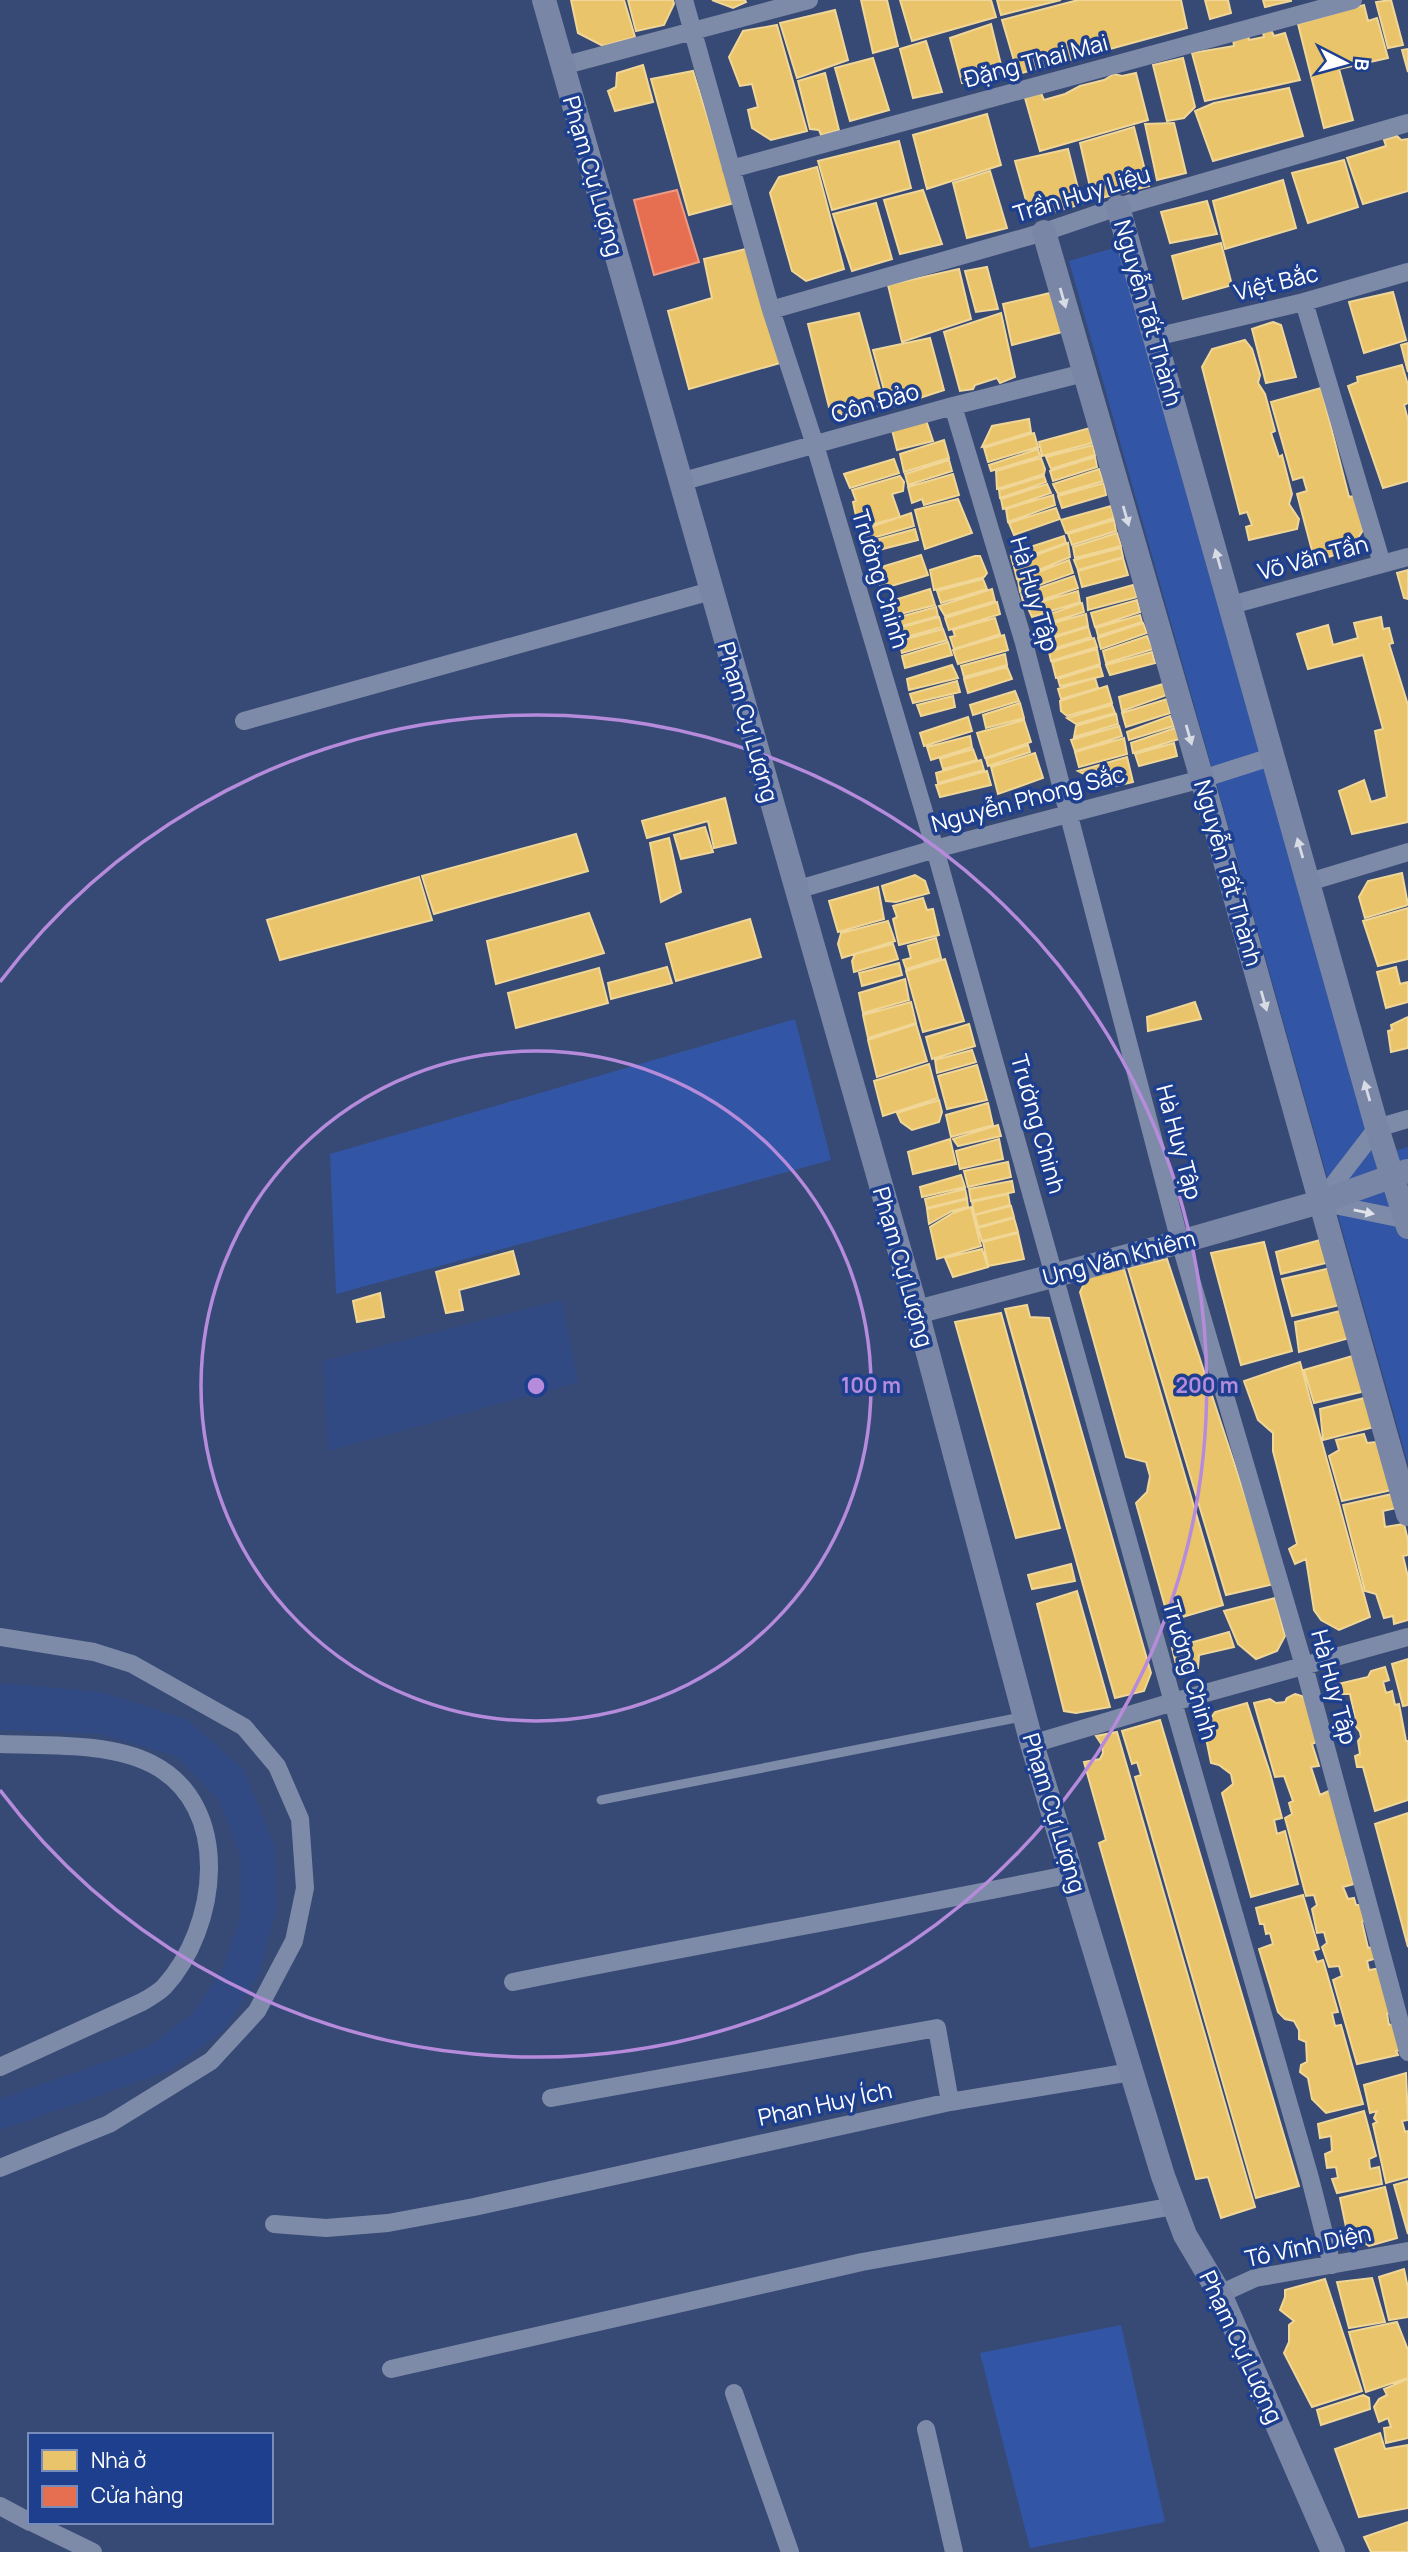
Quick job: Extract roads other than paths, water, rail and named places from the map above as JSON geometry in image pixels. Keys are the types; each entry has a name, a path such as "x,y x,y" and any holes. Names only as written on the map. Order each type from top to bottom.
{"street":[{"name":"Phạm Cự Lượng","path":"544,0 917,1312 1032,1744 1131,2072 1185,2235 1220,2294 1333,2552"},
{"name":"Trường Chinh","path":"684,0 771,310 815,445 935,849 1173,1702 1310,2178 1332,2265"},
{"path":"562,66 809,0"},
{"name":"Đặng Thai Mai","path":"732,169 1353,0"},
{"name":"Trần Huy Liệu","path":"771,310 1408,123"},
{"name":"Nguyễn Tất Thành","path":"1118,207 1377,1128 1400,1174 1407,1223"},
{"name":"Nguyễn Tất Thành","path":"1044,232 1202,779 1408,1514"},
{"name":"Việt Bắc","path":"1155,337 1304,302 1408,272"},
{"path":"1304,302 1382,564"},
{"name":"Côn Đảo","path":"680,482 953,406 1084,373"},
{"name":"Hà Huy Tập","path":"953,406 1024,643 1180,1242 1304,1667 1408,2052"},
{"name":"Võ Văn Tần","path":"1231,605 1408,557"},
{"path":"244,721 711,591"},
{"name":"Nguyễn Phong Sắc","path":"796,890 935,849 1202,779 1273,756"},
{"path":"1309,882 1408,852"},
{"path":"1320,1202 1377,1128 1408,1119"},
{"name":"Ung Văn Khiêm","path":"917,1312 1320,1202 1400,1174"},
{"name":"Ung Văn Khiêm","path":"1320,1202 1407,1223"},
{"path":"0,1636 94,1652 132,1664 244,1727 277,1766 300,1819 305,1888 294,1941 257,2011 211,2061 108,2124 0,2168"},
{"path":"1032,1744 1408,1637"},
{"path":"0,1744 109,1750 138,1757 172,1776 187,1793 208,1839 208,1874 202,1918 184,1959 162,1989 142,2002 0,2067"},
{"path":"513,1982 1072,1874"},
{"path":"551,2098 937,2028 950,2102"},
{"name":"Phan Huy Ích","path":"274,2224 326,2228 388,2223 474,2207 950,2102 1131,2072"},
{"path":"391,2369 862,2262 1174,2206"},
{"name":"Tô Vĩnh Diện","path":"1220,2294 1255,2278 1408,2251"},
{"path":"734,2393 790,2552"},
{"path":"926,2428 954,2552"},
{"path":"0,2506 28,2521"},
{"path":"34,2524 93,2552"}],"lane":[{"path":"601,1800 1025,1717"}]}
